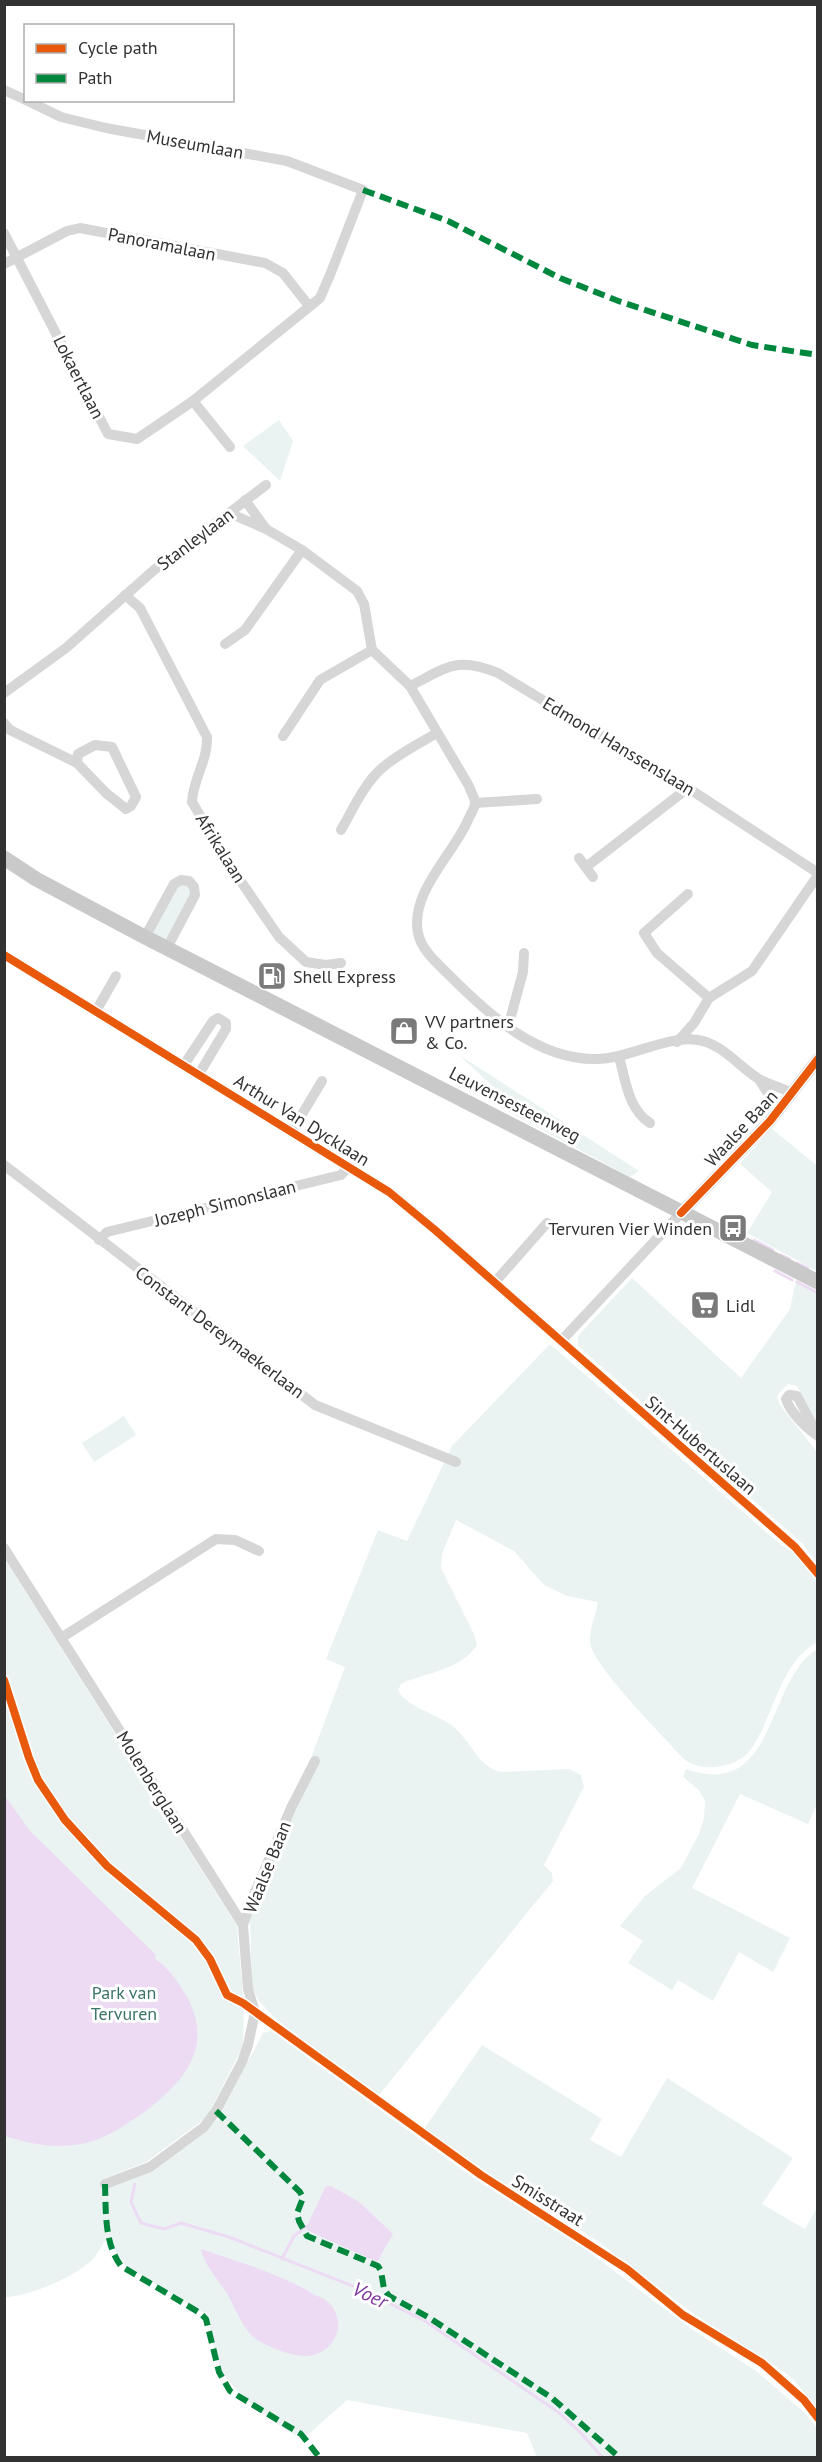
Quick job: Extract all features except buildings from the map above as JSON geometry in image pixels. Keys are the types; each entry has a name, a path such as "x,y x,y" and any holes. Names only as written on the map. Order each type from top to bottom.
{"main road":[{"name":"Leuvensesteenweg","path":"4,858 36,879 145,937 818,1282"}],"street":[{"name":"Museumlaan","path":"4,90 24,99"},
{"name":"Museumlaan","path":"30,102 61,117 106,128 287,161 363,190"},
{"name":"Lokaertlaan","path":"4,233 108,434 136,439 193,400 320,298 363,190"},
{"name":"Panoramalaan","path":"4,264 67,231 80,228 265,263 283,273 309,306"},
{"path":"193,400 230,447"},
{"name":"Stanleylaan","path":"4,693 66,648 125,595 266,485"},
{"path":"245,500 266,529"},
{"path":"229,513 266,529 302,550 357,591 364,604 372,650 410,686 469,786 475,803 462,833 430,884 416,912 418,935 435,961 467,993 508,1027 530,1040 573,1059 619,1057 677,1042 699,1040 726,1052 759,1079 793,1093"},
{"path":"225,644 245,630 302,550"},
{"name":"Afrikalaan","path":"125,595 140,608 207,737 208,751 193,790 192,802 231,867 279,937 306,962 326,965 341,963"},
{"path":"283,736 320,680 372,650"},
{"name":"Edmond Hanssenslaan","path":"410,686 453,665 477,664 498,673 688,788 818,874"},
{"path":"6,728 76,763 126,809 131,806 136,797 112,747 95,746 78,754 76,763"},
{"path":"341,830 364,789 381,768 403,752 437,733"},
{"path":"593,877 582,863 688,788"},
{"path":"475,803 537,799"},
{"path":"677,1042 694,1023 709,998 752,972 818,874"},
{"path":"145,937 174,884 181,880 189,881 194,887 195,895 167,948"},
{"path":"688,894 644,933 657,953 709,998"},
{"path":"508,1027 523,972 524,952"},
{"name":"Arthur Van Dycklaan","path":"4,955 349,1166 406,1205 561,1341"},
{"path":"96,1011 116,976"},
{"path":"184,1065 213,1021 218,1018 223,1019 226,1029 199,1074"},
{"path":"694,1023 699,1040"},
{"path":"619,1057 633,1107 650,1123"},
{"name":"Waalse Baan","path":"561,1341 778,1111 818,1059"},
{"path":"759,1079 778,1111"},
{"path":"292,1131 322,1081"},
{"name":"Constant Dereymaekerlaan","path":"4,1165 315,1405 456,1462"},
{"name":"Jozeph Simonslaan","path":"99,1240 107,1233 341,1175 349,1166"},
{"path":"495,1282 547,1223"},
{"name":"Sint-Hubertuslaan","path":"561,1341 795,1547 818,1574"},
{"path":"62,1638 216,1539 235,1540 259,1551"},
{"name":"Molenberglaan","path":"4,1548 243,1925"},
{"name":"Waalse Baan","path":"255,2012 248,1989 243,1925 283,1826 315,1761"},
{"path":"105,2184 150,2167 204,2127 216,2111 249,2045 255,2012"},
{"name":"Smisstraat","path":"255,2012 481,2175 627,2269 682,2315 762,2363 804,2400 818,2418"}],"green space":[{"path":"279,420 293,441 280,481 243,446"},
{"path":"186,884 192,892 166,942 150,934 177,886"},
{"path":"459,1055 639,1171 630,1177 494,1104 499,1092"},
{"path":"771,1128 816,1165 817,1163 817,1271 747,1233 772,1192 740,1164"},
{"path":"632,1278 741,1378 790,1309 796,1280 817,1291 817,1422 797,1386 788,1384 777,1398 817,1452 817,1563 803,1544 578,1346 578,1336"},
{"path":"550,1344 781,1545 792,1551 817,1582 817,1642 793,1664 757,1740 748,1753 726,1765 699,1766 684,1759 631,1702 594,1654 590,1638 598,1602 567,1596 544,1585 514,1551 456,1520 442,1554 441,1568 474,1634 477,1645 470,1654 452,1666 401,1684 398,1690 407,1701 455,1728 482,1760 494,1770 502,1772 569,1769 581,1775 584,1787 544,1865 552,1873 553,1881 379,2095 277,2020 259,2001 252,1987 250,1921 345,1667 326,1659 378,1530 407,1541 452,1446"},
{"path":"124,1416 136,1435 94,1462 82,1443"},
{"name":"Park van Tervuren","path":"4,1558 237,1926 244,2006 243,2046 207,2117 146,2162 100,2180 148,2172 222,2116 223,2109 263,2033 271,2031 472,2177 585,2249 690,2328 755,2370 805,2413 817,2428 817,2457 537,2457 527,2433 347,2400 303,2439 256,2408 233,2386 219,2365 207,2315 126,2266 106,2240 92,2260 74,2273 38,2290 5,2297"},
{"path":"817,1649 817,1804 808,1824 740,1794 692,1888 790,1938 773,1972 739,1952 713,2001 678,1980 672,1990 628,1963 643,1941 620,1926 645,1896 681,1868 699,1834 704,1818 705,1801 699,1790 683,1777 686,1769 716,1774 738,1768 754,1754 787,1686 800,1665"},
{"path":"482,2045 602,2119 590,2140 621,2157 667,2078 793,2158 762,2204 805,2229 817,2208 817,2409 794,2380 783,2371 691,2312 596,2240 497,2179 424,2129"}],"shaded area":[{"path":"5,1796 30,1831 156,1955 155,1959 170,1972 182,1989 192,2008 197,2026 197,2042 192,2058 173,2087 143,2113 109,2134 86,2143 66,2146 45,2145 5,2136"},
{"path":"326,2186 331,2186 358,2201 393,2234 377,2262 307,2230"},
{"path":"201,2249 274,2275 326,2300 338,2318 336,2336 325,2350 306,2356 293,2355 262,2343 251,2335 244,2325 226,2292 208,2266"}],"waterway":[{"path":"754,1240 773,1250"},
{"path":"781,1255 790,1259"},
{"path":"797,1263 808,1268"},
{"path":"775,1271 792,1280"},
{"path":"797,1282 818,1293"},
{"name":"Voer","path":"135,2184 131,2202 141,2223 164,2229 181,2223 229,2237 360,2289 425,2321 558,2412 603,2458"},
{"path":"282,2259 294,2236 307,2226"}],"marked path":[{"path":"363,190 448,221 560,278 621,302 752,345 818,355"},
{"path":"216,2111 300,2192 303,2198 297,2213 307,2236 378,2266 384,2289 389,2296 428,2317 552,2398 620,2458"},
{"path":"105,2184 109,2237 115,2257 121,2266 200,2313 206,2319 219,2372 230,2391 301,2434 320,2458"}],"cycle path":[{"path":"4,955 389,1192 795,1547 818,1574"},
{"path":"681,1213 770,1121 818,1059"},
{"path":"4,1680 38,1780 65,1820 107,1866 196,1940 210,1959 227,1995 243,2003 481,2175 627,2269 683,2315 762,2363 804,2400 818,2418"}],"place":[{"name":"Shell Express","path":"272,976"},
{"name":"VV partners & Co.","path":"404,1031"},
{"name":"Tervuren Vier Winden","path":"733,1228"},
{"name":"Lidl","path":"705,1305"}]}
